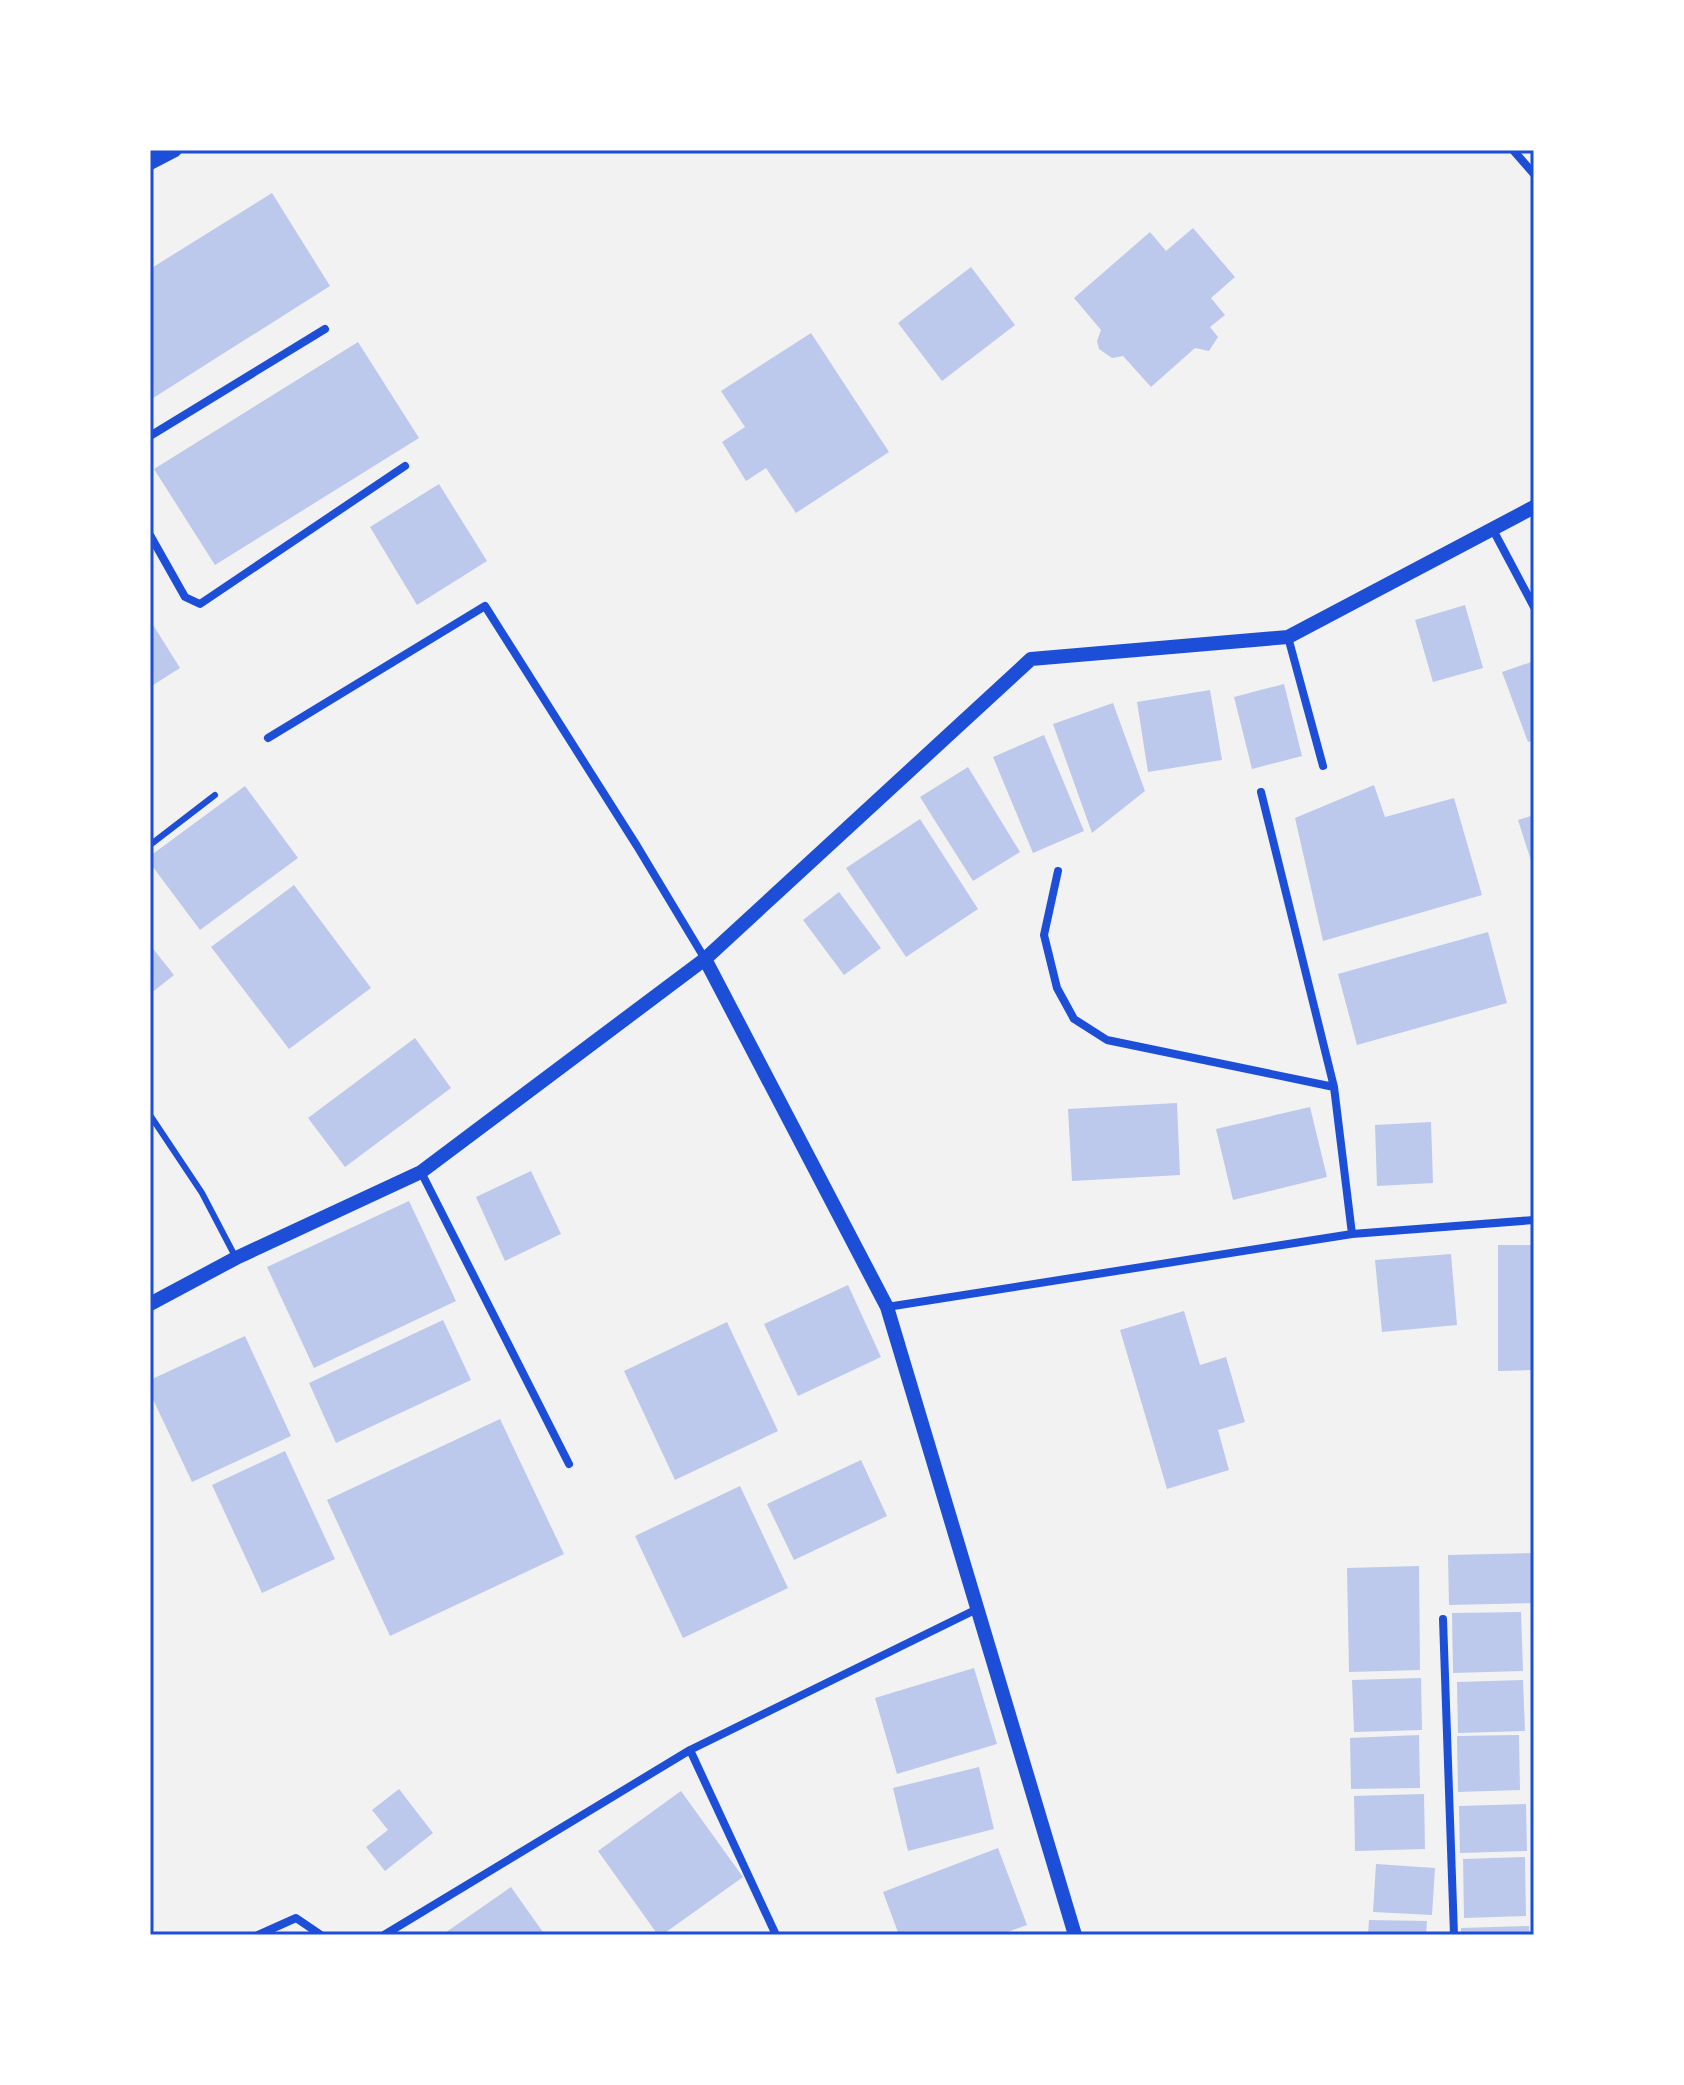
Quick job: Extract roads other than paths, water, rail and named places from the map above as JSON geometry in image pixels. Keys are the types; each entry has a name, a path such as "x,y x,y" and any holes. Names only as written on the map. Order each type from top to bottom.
{"street":[{"path":"150,163 175,150"},
{"path":"1513,150 1534,174"},
{"path":"150,436 325,329"},
{"path":"150,535 185,597 200,604 405,466"},
{"path":"150,1304 236,1258 421,1172 705,959 1031,659 1288,637 1534,507"},
{"path":"1492,528 1534,607"},
{"path":"268,738 485,606 705,959 887,1307 1075,1935"},
{"path":"1288,637 1323,766"},
{"path":"1261,792 1334,1087 1352,1234"},
{"path":"1058,871 1044,935 1057,988 1074,1019 1107,1040 1334,1087"},
{"path":"421,1172 569,1464"},
{"path":"887,1307 1352,1234 1534,1220"},
{"path":"384,1935 690,1750 977,1609"},
{"path":"1443,1619 1454,1935"},
{"path":"690,1750 776,1935"},
{"path":"258,1935 296,1918 321,1935"}],"lane":[{"path":"150,845 215,795"},
{"path":"150,1115 202,1193 236,1258"}]}
